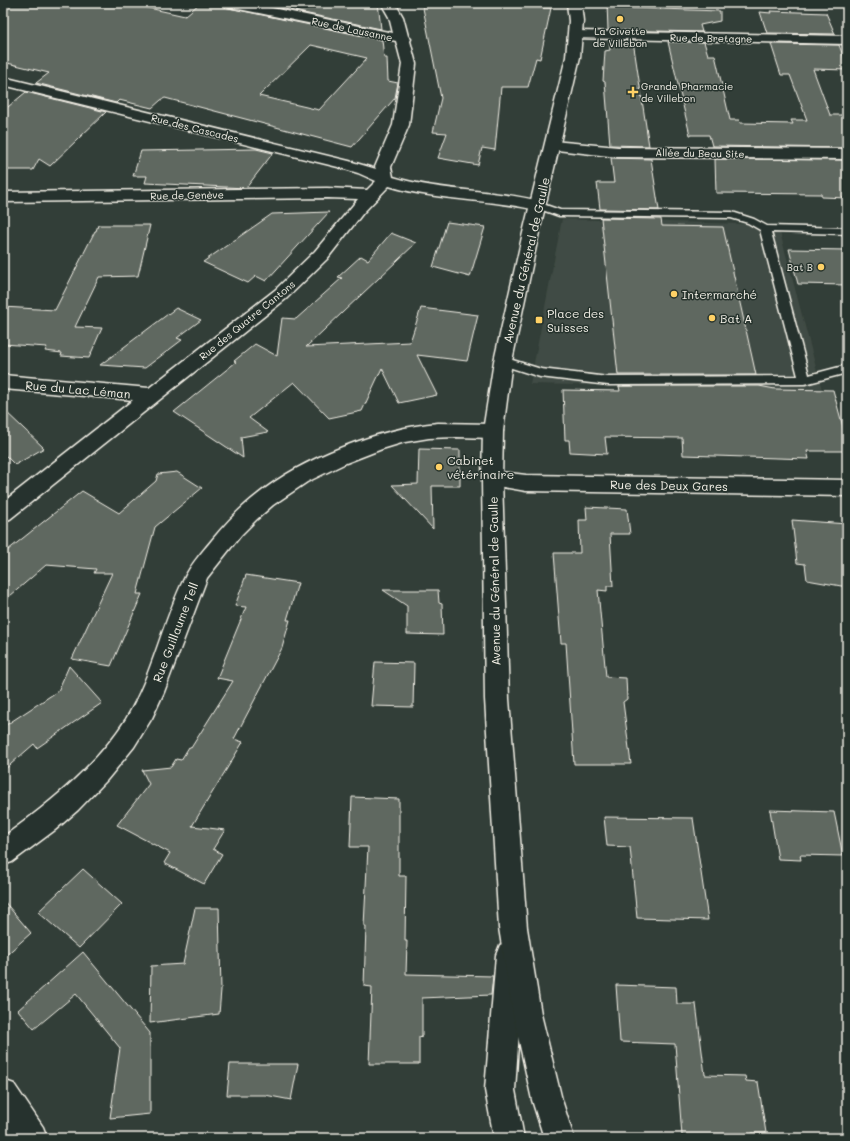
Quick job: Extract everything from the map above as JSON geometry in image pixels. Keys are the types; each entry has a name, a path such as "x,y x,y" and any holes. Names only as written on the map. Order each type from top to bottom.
{"street":[{"name":"Rue de Lausanne","path":"229,3 404,40"},
{"path":"388,3 396,17 404,40 409,64 401,125 383,167 386,180 408,187 512,200 538,205"},
{"name":"Avenue du Général de Gaulle","path":"559,1138 547,1100 527,1014 512,928 497,699 492,479 493,431 503,361 573,57 576,35 574,3"},
{"name":"Rue de Bretagne","path":"576,35 847,40"},
{"name":"Rue des Cascades","path":"3,81 343,164 364,170 386,180"},
{"name":"Allée du Beau Site","path":"553,146 618,152 847,154"},
{"name":"Rue des Quatre Cantons","path":"3,513 281,294 321,255 357,210 386,180"},
{"name":"Rue de Genève","path":"3,197 327,193 371,195"},
{"name":"Rue du Lac Léman","path":"3,382 153,395"},
{"name":"Rue Guillaume Tell","path":"3,853 59,812 109,760 134,726 156,684 179,619 197,575 235,526 268,496 297,476 379,442 419,432 462,429 493,431"},
{"name":"Rue des Deux Gares","path":"492,479 526,483 847,488"},
{"path":"509,1138 500,1090 512,928"},
{"path":"5,1100 32,1138"}],"lane":[{"path":"538,205 559,213 572,214 732,215 751,221 765,229 847,231"},
{"path":"765,229 805,380"},
{"path":"503,361 540,373 601,380 805,380 847,369"}],"shaded area":[{"path":"562,219 778,225 822,390 530,384"}],"building":[{"path":"3,3 126,3 185,16 200,3 221,3 224,7 382,40 384,58 387,58 388,81 398,83 395,98 352,147 165,98 152,108 119,100 116,103 36,83 49,73 3,62","holes":["311,45 367,58 319,110 259,96"]},
{"path":"255,3 378,3 381,29"},
{"path":"422,3 544,3 543,8 551,8 540,59 536,58 528,87 501,87 495,150 482,148 478,165 438,158 447,133 433,132 441,98"},
{"path":"607,3 631,3 632,8 720,11 720,21 700,25 702,32 608,30"},
{"path":"770,11 826,13 835,34 767,33 760,12 771,13"},
{"path":"609,40 633,41 649,146 610,145 605,82 603,81 605,51 610,50"},
{"path":"668,42 704,42 708,55 715,55 730,120 739,120 740,123 793,124 791,120 807,120 790,75 781,75 771,44 839,45 847,66 847,70 813,69 830,115 847,115 847,148 712,146 709,135 690,135"},
{"path":"26,92 106,112 50,166 39,159 33,170 3,170 3,111"},
{"path":"256,149 273,153 246,188 145,183 147,176 133,176 141,151"},
{"path":"611,158 651,159 659,210 600,209 597,183 614,183"},
{"path":"715,159 847,160 847,198 822,197 821,194 716,193"},
{"path":"329,212 266,281 256,276 248,283 203,262 272,214"},
{"name":"Intermarché","path":"601,218 661,219 662,226 723,227 756,375 618,375"},
{"path":"447,222 485,227 470,277 433,267"},
{"path":"98,225 150,225 138,276 99,277 75,327 102,328 89,358 61,356 62,353 45,351 47,347 3,344 3,307 55,310"},
{"path":"391,233 416,243 306,347 410,342 421,308 478,315 467,361 417,355 437,395 399,403 382,368 362,411 329,418 294,382 249,418 268,432 241,437 243,458 174,412 236,362 234,361 255,344 277,356 282,318 296,319 342,278 338,277 361,256 368,260"},
{"name":"Bat B","path":"789,249 847,250 847,285 798,284"},
{"path":"176,308 201,320 177,338 182,340 145,368 100,365"},
{"path":"619,386 759,386 775,389 833,390 847,442 847,451 807,451 809,459 683,455 682,438 605,437 607,454 570,452 569,440 565,440 563,390 620,391"},
{"path":"3,409 44,448 15,465 3,453"},
{"name":"Cabinet vétérinaire","path":"419,449 460,450 460,486 432,486 433,529 392,485 418,484"},
{"path":"177,472 202,488 155,527 137,594 142,594 111,666 72,659 112,573 94,573 96,569 46,565 3,602 3,554 82,491 119,513 156,481 158,474"},
{"path":"586,507 627,509 630,534 610,534 613,586 607,586 607,591 598,590 606,677 626,678 627,699 623,702 631,764 574,764 566,643 561,643 554,553 580,553 579,520 587,520"},
{"path":"792,520 847,524 847,587 807,580 805,564 797,563"},
{"path":"246,575 298,583 287,620 290,620 282,648 234,739 243,742 192,826 225,830 213,849 222,854 204,884 164,863 170,853 117,825 149,784 142,770 171,767 176,759 181,760 189,747 191,748 233,681 217,678 246,607 235,606"},
{"path":"383,590 438,590 439,603 442,604 443,635 407,634 407,606"},
{"path":"375,662 414,663 413,707 371,706"},
{"path":"69,666 102,703 37,748 34,744 3,771 3,727 58,691"},
{"path":"352,797 399,799 399,876 406,876 406,974 493,976 491,995 422,998 422,1036 419,1037 419,1064 369,1064 372,987 364,986 366,926 364,926 368,847 350,847"},
{"path":"770,810 834,812 843,856 800,855 801,860 778,859"},
{"path":"604,817 693,818 708,920 637,918 630,847 607,846"},
{"path":"83,869 122,904 79,948 38,912"},
{"path":"3,900 31,933 3,958"},
{"path":"195,908 219,908 221,990 219,1014 150,1023 151,966 183,964"},
{"path":"83,952 150,1033 150,1114 110,1118 120,1048 76,994 34,1029 18,1010"},
{"path":"616,985 676,987 677,1004 696,1004 705,1075 745,1076 746,1081 758,1082 766,1133 752,1133 753,1138 682,1136 675,1044 620,1042"},
{"path":"230,1064 298,1064 291,1100 265,1095 227,1095"}],"place":[{"name":"La Civette de Villebon","path":"620,19"},
{"name":"Grande Pharmacie de Villebon","path":"633,92"},
{"name":"Bat B","path":"821,267"},
{"name":"Intermarché","path":"674,294"},
{"name":"Bat A","path":"712,318"},
{"name":"Place des Suisses","path":"539,320"},
{"name":"Cabinet vétérinaire","path":"439,467"}]}
